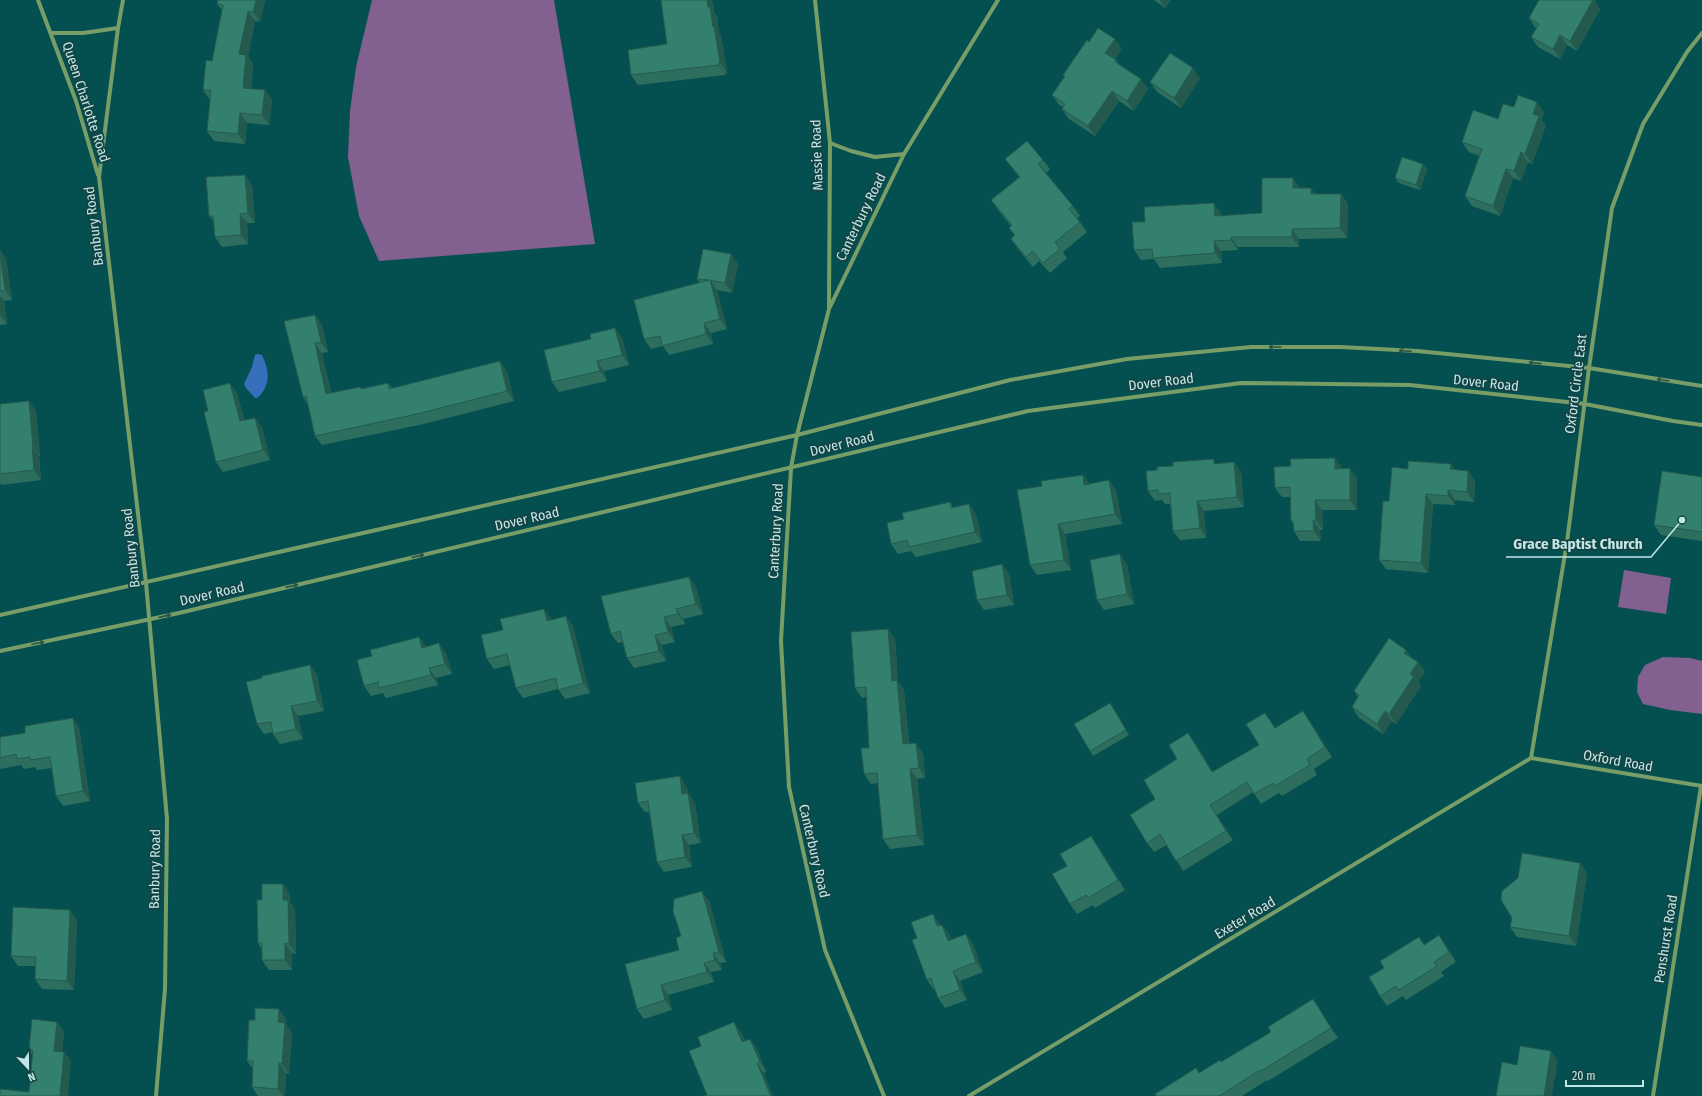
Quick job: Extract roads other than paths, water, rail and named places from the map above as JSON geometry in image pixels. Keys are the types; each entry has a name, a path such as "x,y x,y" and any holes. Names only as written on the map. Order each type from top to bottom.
{"street":[{"name":"Queen Charlotte Road","path":"38,0 52,33 76,101 99,177"},
{"name":"Banbury Road","path":"123,0 99,177 150,620 167,820 165,989 156,1096"},
{"name":"Massie Road","path":"815,0 830,143 829,309"},
{"name":"Canterbury Road","path":"884,1096 825,950 789,787 781,641 791,468 797,435 829,309 904,154 998,0"},
{"name":"Queen Charlotte Road","path":"52,33 82,33 118,28"},
{"name":"Oxford Circle East","path":"1531,758 1567,542 1589,368 1612,208 1642,124 1687,52 1702,33"},
{"path":"830,143 851,151 874,157 904,154"},
{"name":"Dover Road","path":"0,615 797,435 1010,380 1127,359 1251,347 1340,347 1409,351 1589,368 1702,386"},
{"name":"Dover Road","path":"0,651 150,620 1028,411 1240,383 1410,385 1585,404 1702,425"},
{"name":"Oxford Road","path":"1531,758 1701,786"},
{"name":"Exeter Road","path":"969,1096 1531,758"},
{"name":"Penshurst Road","path":"1653,1096 1701,786"}],"water":[{"path":"255,355 262,355 268,374 268,379 262,393 255,398 244,384 252,367"}],"place":[{"name":"Grace Baptist Church","path":"1682,520"}]}
